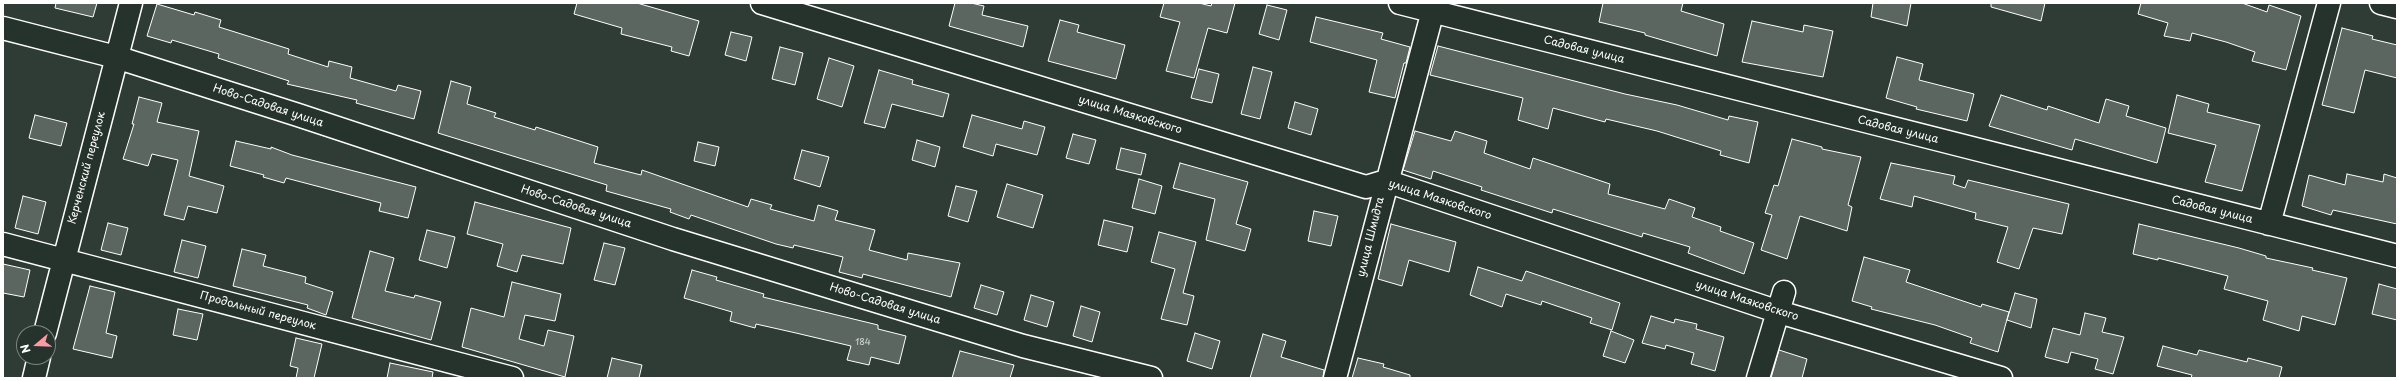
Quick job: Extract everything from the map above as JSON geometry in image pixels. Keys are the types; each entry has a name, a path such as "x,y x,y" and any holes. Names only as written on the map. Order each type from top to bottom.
{"street":[{"name":"Керченский переулок","path":"47,325 62,260 131,3"},
{"name":"улица Маяковского","path":"762,3 1366,187 1386,181 1782,302 2001,378"},
{"name":"Садовая улица","path":"1400,3 1434,7 2397,256"},
{"path":"2269,224 2329,3"},
{"path":"2382,3 2397,7"},
{"name":"улица Шмидта","path":"1335,378 1386,181 1434,7"},
{"name":"Ново-Садовая улица","path":"3,28 116,58 298,115 673,239 1023,346 1150,378"},
{"name":"Продольный переулок","path":"3,244 512,378"},
{"path":"1758,378 1782,302"},
{"path":"34,378 37,365"}],"building":[{"path":"56,3 97,3 93,17 55,8"},
{"path":"577,3 637,3 699,21 689,56 671,51 672,47 621,34 622,28 574,14"},
{"path":"955,3 971,3 984,6 982,15 1028,26 1023,47 949,26"},
{"path":"1164,3 1199,3 1211,6 1212,3 1235,3 1227,33 1208,28 1194,78 1166,71 1180,22 1160,17"},
{"path":"1603,3 1683,3 1681,11 1724,24 1717,56 1645,35 1645,33 1599,22"},
{"path":"1873,3 1911,3 1907,26 1871,17"},
{"path":"1991,3 2045,3 2041,21 1991,7"},
{"path":"2141,3 2242,3 2267,12 2269,5 2301,16 2286,70 2252,61 2255,52 2226,42 2192,33 2190,41 2164,36 2168,23 2138,14"},
{"path":"157,4 194,15 195,12 221,20 219,27 289,49 288,54 328,67 329,61 352,67 350,78 396,91 398,85 421,91 414,119 356,103 357,100 287,84 289,81 218,58 219,54 172,40 171,43 147,36"},
{"path":"1267,5 1287,10 1279,40 1259,34"},
{"path":"1316,17 1383,33 1381,39 1410,47 1406,63 1404,63 1395,98 1369,92 1377,60 1310,42"},
{"path":"1060,20 1079,25 1077,32 1125,45 1116,79 1048,61"},
{"path":"1752,21 1803,32 1804,25 1833,31 1823,77 1742,62"},
{"path":"2342,28 2373,36 2372,39 2397,45 2397,78 2365,70 2354,113 2322,105"},
{"path":"731,32 752,37 746,61 725,55"},
{"path":"1438,46 1625,94 1677,105 1728,120 1729,116 1758,122 1749,163 1720,155 1721,151 1657,131 1606,119 1605,122 1553,108 1548,129 1518,120 1523,98 1430,75"},
{"path":"780,47 803,53 795,85 772,79"},
{"path":"1897,57 1923,64 1919,80 1974,94 1967,121 1916,109 1917,107 1886,98"},
{"path":"829,58 854,66 842,107 817,99"},
{"path":"1253,67 1272,72 1260,119 1241,114"},
{"path":"1199,69 1219,74 1212,103 1191,98"},
{"path":"879,70 913,80 912,84 949,94 943,117 892,104 885,128 864,123"},
{"path":"451,81 471,87 467,104 496,113 494,117 535,130 536,127 598,147 594,163 641,175 642,170 748,207 751,199 772,205 770,209 814,221 818,205 838,211 835,220 875,230 869,250 907,260 908,253 960,263 951,297 863,274 862,278 839,272 843,257 794,245 793,248 776,244 691,215 689,219 670,212 671,209 606,191 607,185 438,133"},
{"path":"2001,95 2047,110 2048,106 2099,123 2106,99 2129,106 2126,116 2166,128 2157,163 2075,139 2072,150 1989,126"},
{"path":"2177,95 2209,104 2207,112 2260,125 2242,191 2205,182 2216,145 2168,133"},
{"path":"139,97 162,103 157,122 199,131 189,176 224,186 217,213 188,206 184,220 164,215 178,160 152,154 148,166 123,159 134,124 132,124"},
{"path":"1295,102 1318,109 1311,135 1288,128"},
{"path":"35,115 67,123 61,146 29,138"},
{"path":"972,115 1022,129 1024,121 1045,127 1037,155 996,144 993,156 963,147"},
{"path":"1415,131 1451,141 1455,131 1487,141 1484,153 1530,169 1533,158 1610,184 1608,194 1665,209 1669,199 1695,208 1692,217 1721,227 1720,231 1754,243 1744,274 1688,253 1690,247 1643,233 1642,237 1553,209 1552,213 1481,190 1482,187 1433,171 1431,179 1403,170"},
{"path":"1073,134 1096,140 1089,164 1066,158"},
{"path":"1792,139 1822,147 1822,149 1861,157 1848,205 1852,207 1847,231 1800,216 1787,259 1761,250 1772,215 1765,213 1774,185 1778,186"},
{"path":"917,140 940,147 935,167 912,160"},
{"path":"236,141 271,149 271,147 292,155 416,187 408,218 379,211 381,203 286,178 284,183 263,177 264,175 230,166"},
{"path":"698,142 719,147 715,166 694,161"},
{"path":"1121,148 1146,154 1141,175 1116,169"},
{"path":"802,150 829,157 820,187 794,179"},
{"path":"1180,163 1248,182 1236,224 1251,229 1245,251 1206,240 1215,199 1173,188"},
{"path":"1891,163 1955,176 1953,184 1965,188 1968,180 2069,204 2062,234 2033,228 2019,269 1997,262 2008,227 1975,219 1976,213 1914,196 1912,207 1880,199"},
{"path":"2347,174 2383,182 2384,174 2397,178 2397,224 2333,210 2331,215 2302,206 2309,175 2345,185"},
{"path":"1139,179 1162,186 1155,214 1132,208"},
{"path":"1007,184 1043,195 1033,228 997,217"},
{"path":"956,186 977,191 968,222 948,216"},
{"path":"23,196 46,202 38,234 15,228"},
{"path":"475,202 571,228 563,264 522,255 517,272 497,266 503,244 467,234"},
{"path":"1314,211 1338,216 1331,246 1308,241"},
{"path":"1104,220 1133,227 1127,252 1098,245"},
{"path":"108,223 128,228 121,255 101,250"},
{"path":"1391,224 1456,242 1449,272 1409,260 1402,286 1378,279"},
{"path":"2139,224 2239,248 2266,256 2266,258 2313,268 2312,270 2347,278 2335,325 2302,316 2299,331 2263,320 2268,301 2224,289 2228,276 2158,258 2158,260 2133,254"},
{"path":"427,230 455,237 447,268 419,260"},
{"path":"1159,232 1196,242 1183,293 1194,296 1187,325 1161,319 1175,269 1151,262"},
{"path":"182,240 206,246 198,278 174,272"},
{"path":"604,243 625,248 615,285 594,280"},
{"path":"242,249 266,255 263,266 306,277 305,283 333,292 326,315 307,308 308,305 233,286"},
{"path":"370,251 394,258 385,291 414,298 415,295 441,302 431,340 352,318"},
{"path":"1864,257 1910,270 1906,282 1981,307 1982,304 2009,312 1998,352 1970,343 1972,338 1935,325 1871,309 1872,307 1852,301"},
{"path":"3,264 30,270 24,297 3,293"},
{"path":"1478,267 1522,281 1526,271 1620,303 1612,330 1590,323 1592,318 1542,301 1541,305 1506,294 1502,307 1470,295"},
{"path":"692,270 717,277 716,280 764,294 763,297 878,325 878,329 906,336 899,364 871,357 869,365 847,360 851,346 756,324 755,328 730,321 732,312 684,298"},
{"path":"512,282 561,294 555,321 525,315 519,339 544,346 548,330 574,336 565,377 462,347 471,308 504,317"},
{"path":"2379,284 2397,289 2397,320 2372,314"},
{"path":"981,285 1004,292 997,315 974,308"},
{"path":"90,286 115,292 106,333 117,336 112,358 73,349"},
{"path":"2015,293 2037,299 2031,328 2007,320"},
{"path":"1031,295 1054,302 1047,327 1024,320"},
{"path":"1081,306 1100,312 1092,342 1073,336"},
{"path":"178,309 203,314 197,340 173,335"},
{"path":"2085,313 2106,318 2102,332 2124,337 2113,374 2095,369 2098,359 2071,352 2068,363 2045,357 2053,328 2080,335"},
{"path":"1651,316 1674,323 1675,319 1697,324 1696,329 1724,337 1715,371 1691,364 1694,353 1666,345 1665,349 1642,343"},
{"path":"1611,331 1634,340 1625,363 1603,356"},
{"path":"1195,333 1220,341 1212,369 1187,361"},
{"path":"1263,334 1286,341 1281,357 1324,370 1323,378 1250,378"},
{"path":"296,338 322,344 314,378 296,378 298,368 290,366"},
{"path":"2163,346 2197,355 2199,350 2247,362 2248,358 2282,367 2279,378 2191,378 2192,375 2157,366"},
{"path":"1779,350 1807,359 1802,378 1771,378"},
{"path":"960,351 1014,365 1010,378 952,378"},
{"path":"612,358 642,365 639,378 607,378"},
{"path":"1358,358 1384,364 1383,367 1410,375 1410,378 1352,378"},
{"path":"390,363 433,372 432,378 387,378"}]}
